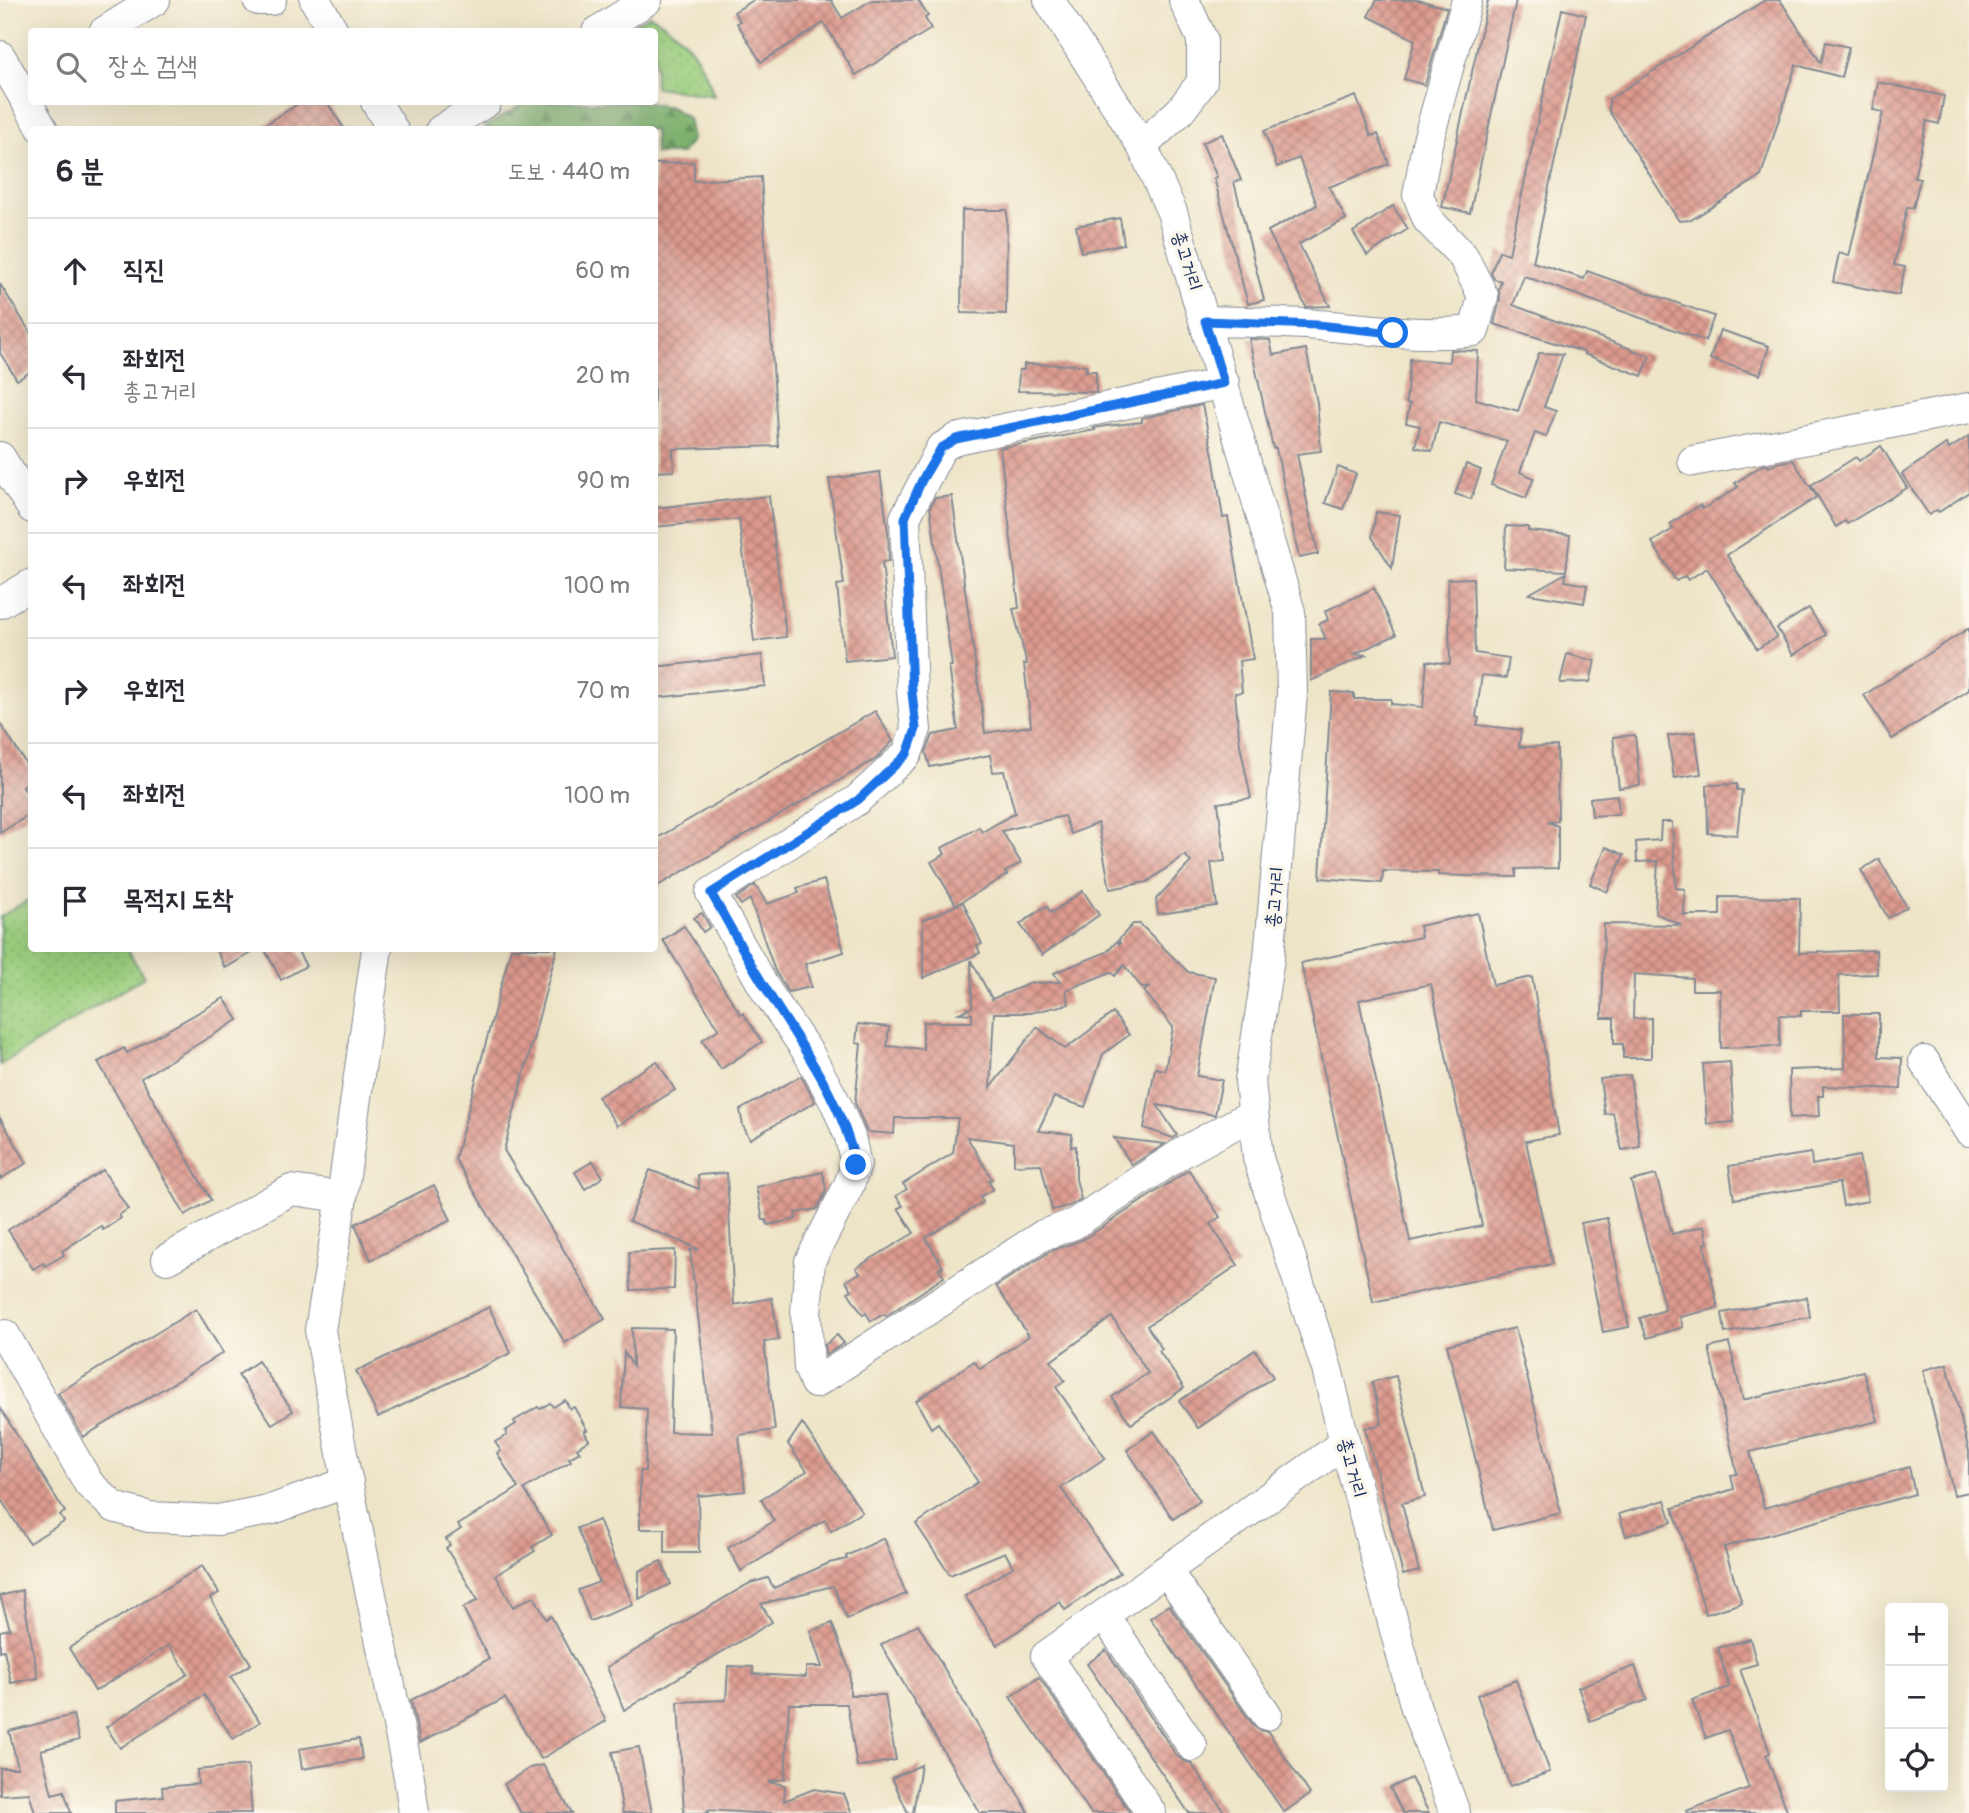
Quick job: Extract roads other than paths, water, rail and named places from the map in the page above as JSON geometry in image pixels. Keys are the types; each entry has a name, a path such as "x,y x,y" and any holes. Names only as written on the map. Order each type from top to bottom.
{"street":[{"path":"110,28 155,0"},
{"path":"258,0 271,0"},
{"path":"315,0 332,28"},
{"path":"603,28 647,0"},
{"name":"총고거리","path":"1049,0 1142,146 1172,212 1290,612 1293,694 1269,958 1250,1081 1258,1158 1327,1369 1416,1707 1455,1813"},
{"path":"1142,146 1181,110 1202,82 1202,38 1184,0"},
{"path":"1205,321 1318,325 1393,333 1448,334 1474,331 1483,296 1463,256 1428,220 1418,195 1427,144 1467,0"},
{"path":"0,56 24,81"},
{"path":"33,105 41,126"},
{"path":"378,105 391,126"},
{"path":"447,126 481,105"},
{"path":"1224,383 956,439 941,448 922,480 905,518 916,729 907,754 858,800 711,893 765,989 809,1054 850,1136 856,1165 848,1187 810,1261 807,1327 809,1368 816,1382 1043,1235 1074,1224 1185,1151 1253,1114"},
{"path":"1693,461 1969,408"},
{"path":"0,457 28,502"},
{"path":"0,603 28,586"},
{"path":"376,952 342,1197 320,1330 414,1813"},
{"path":"1924,1061 1969,1131"},
{"path":"167,1259 291,1190 342,1197"},
{"path":"5,1335 89,1484 114,1507 149,1517 218,1520 273,1508 348,1482"},
{"path":"1151,1813 1046,1656 1345,1443"},
{"path":"1166,1570 1268,1716"},
{"path":"1104,1615 1192,1746"},
{"path":"409,1777 429,1802 432,1813"}]}
